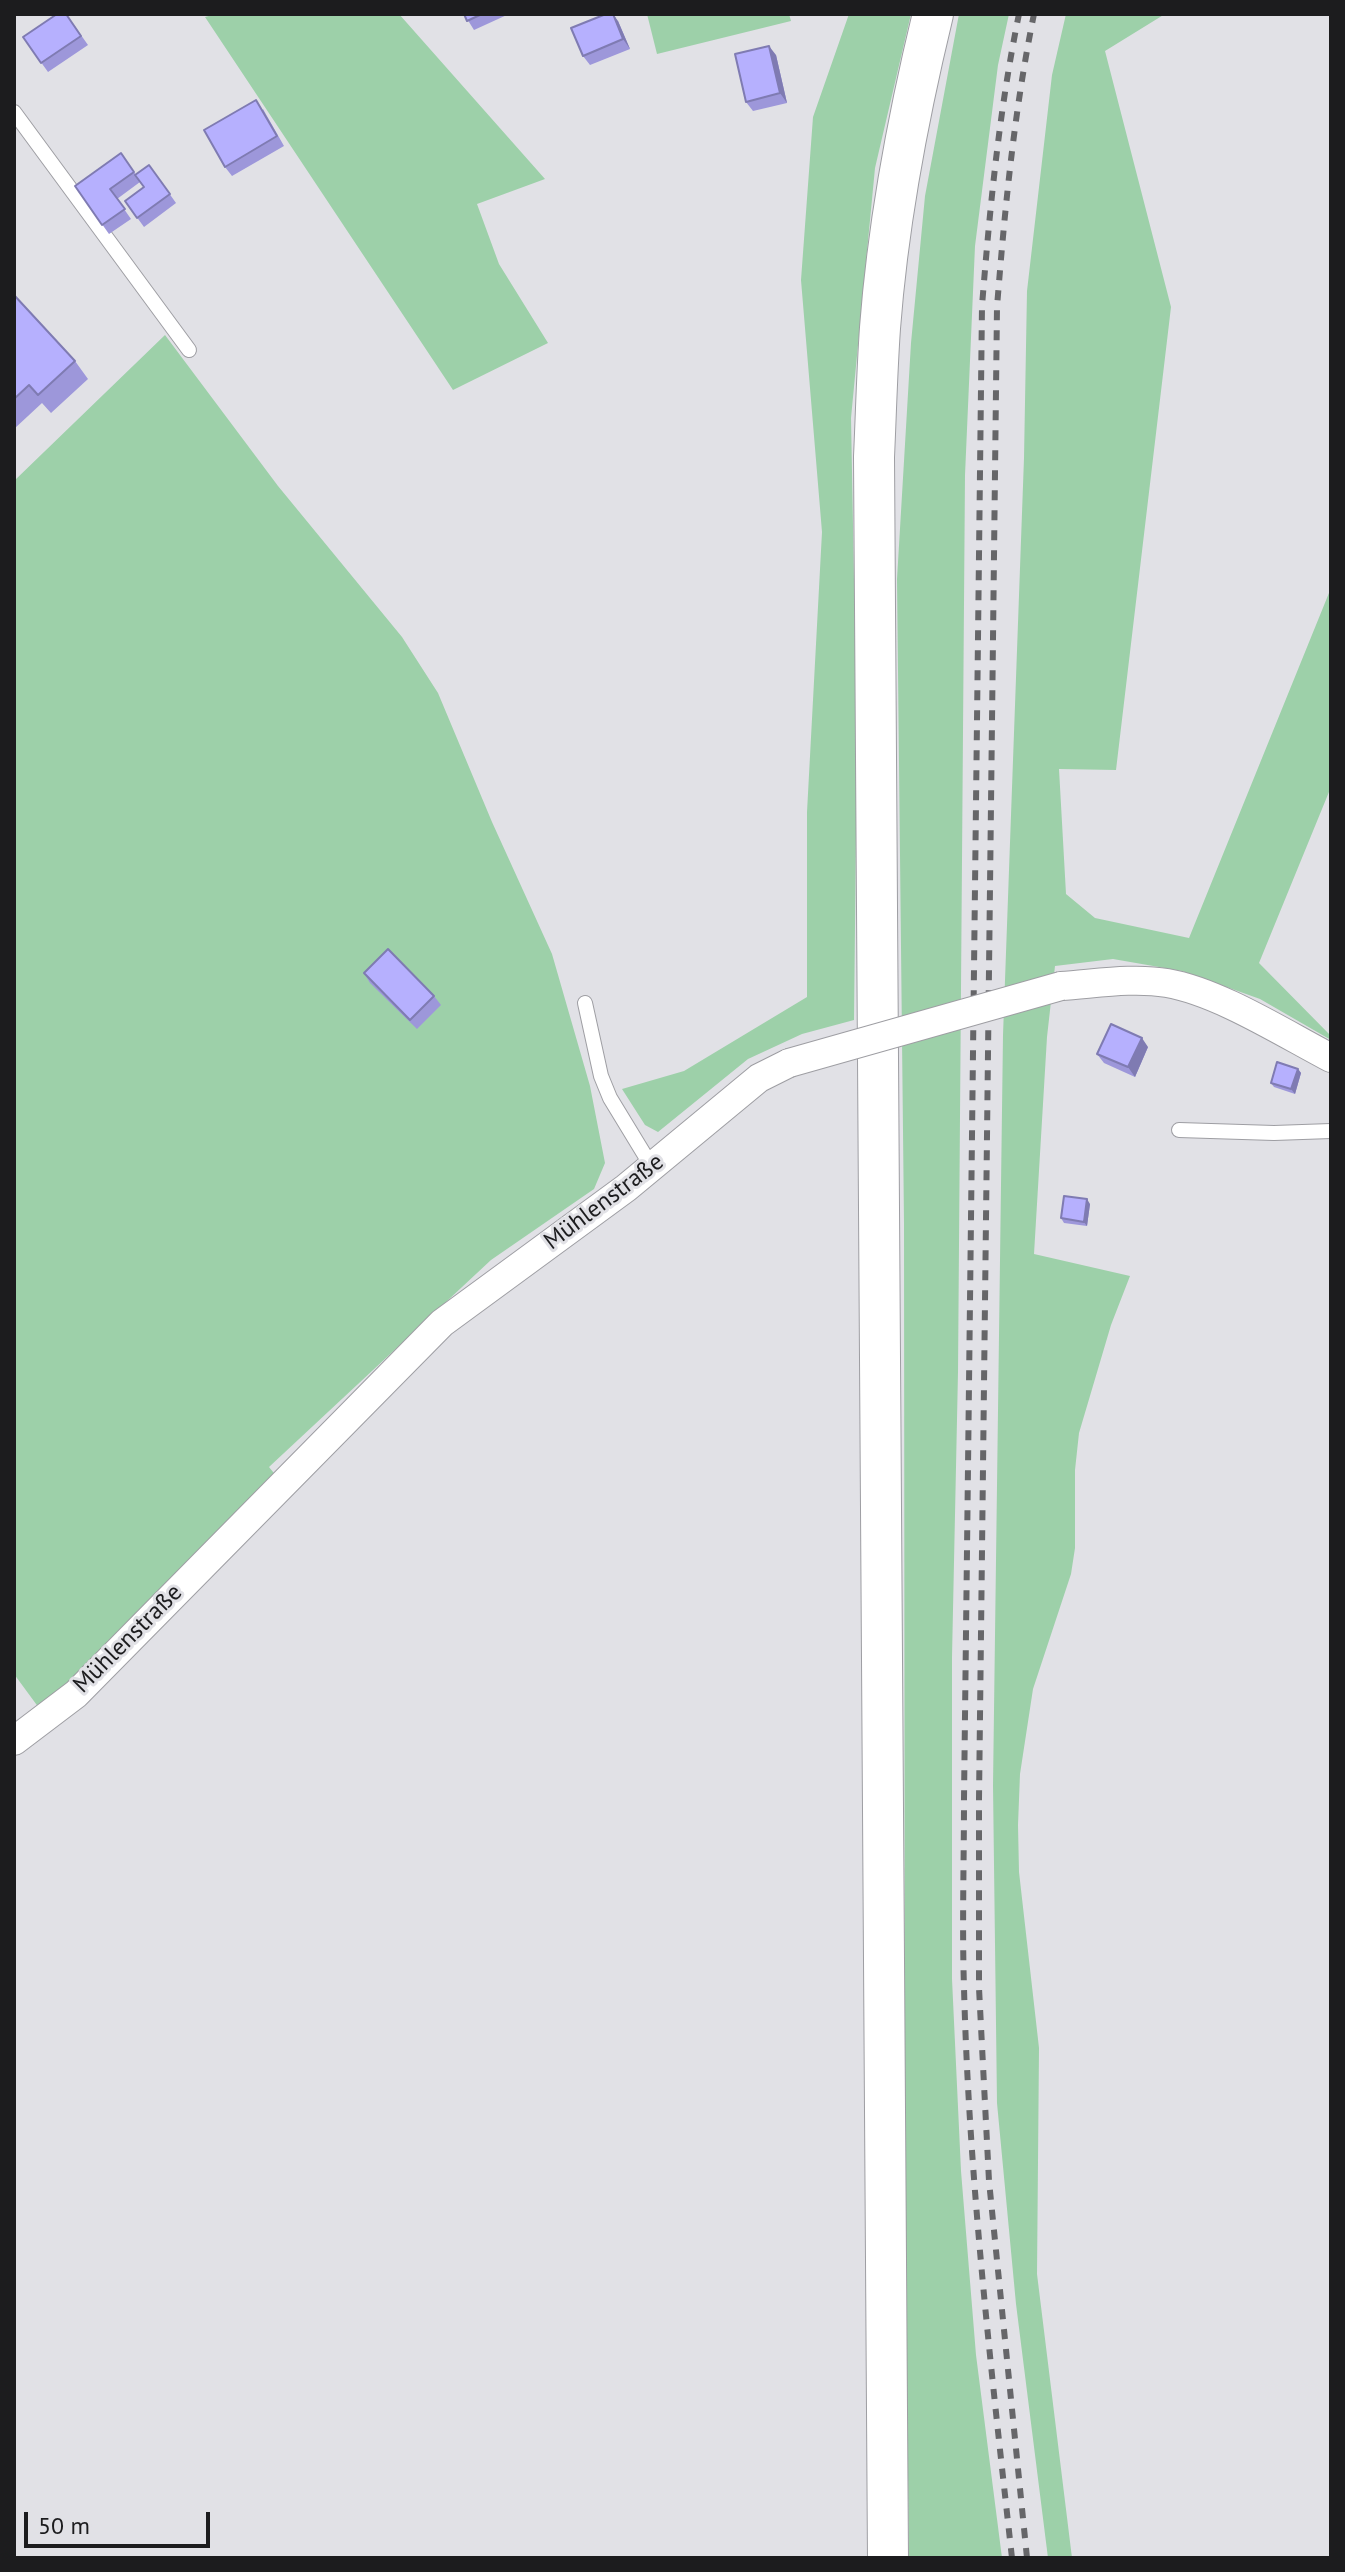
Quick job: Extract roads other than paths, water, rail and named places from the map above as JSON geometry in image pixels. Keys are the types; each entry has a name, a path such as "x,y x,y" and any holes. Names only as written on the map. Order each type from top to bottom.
{"main road":[{"path":"888,2558 874,457 880,327 897,190 915,85 933,14"}],"street":[{"name":"Mühlenstraße","path":"14,1741 76,1694 442,1323 652,1167 759,1078 789,1063 1061,986 1118,982 1166,983 1218,1000 1331,1058"}],"lane":[{"path":"14,112 189,350"},
{"path":"585,1003 606,1087 652,1167"},
{"path":"1179,1130 1331,1131"}],"railway":[{"path":"1012,2558 976,2202 967,2059 963,1917 982,306 996,159 1019,14"},
{"path":"1027,2558 989,2181 979,1988 979,1799 997,307 1011,160 1034,14"}]}
